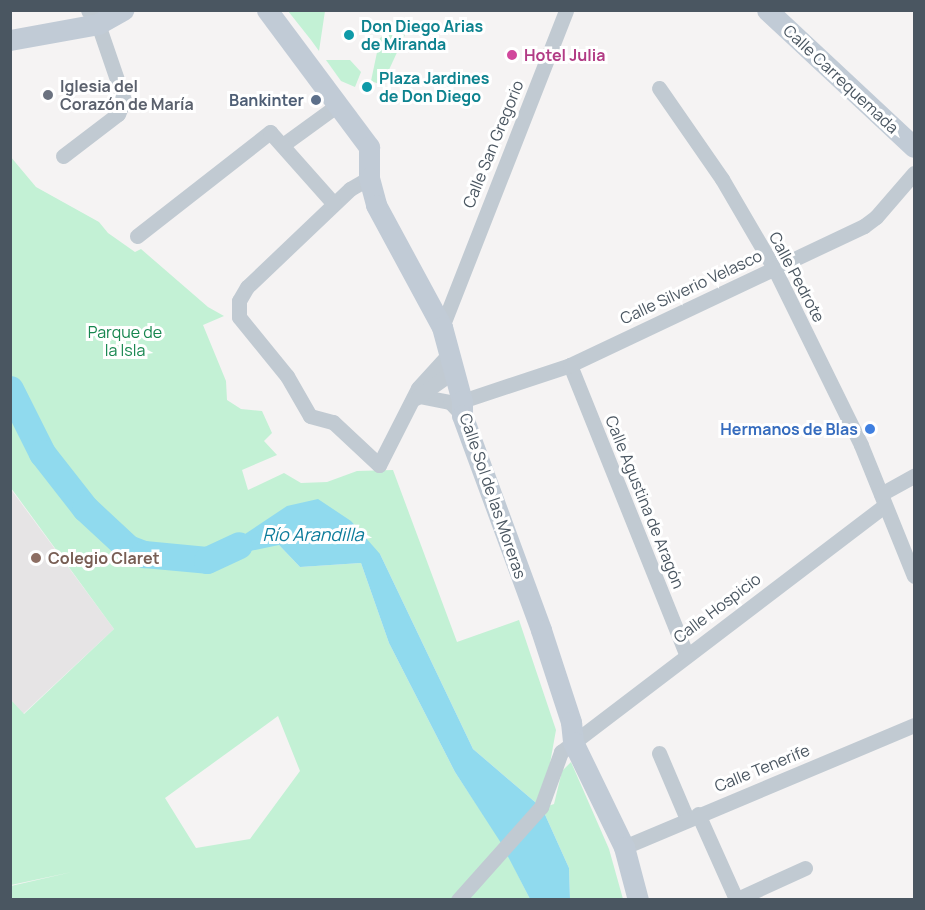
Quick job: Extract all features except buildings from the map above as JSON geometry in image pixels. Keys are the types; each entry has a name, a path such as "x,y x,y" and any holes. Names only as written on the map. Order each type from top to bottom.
{"street":[{"path":"10,40 123,10"},
{"path":"267,10 339,104 284,144"},
{"name":"Calle San Gregorio","path":"441,327 457,293 514,136 566,10"},
{"name":"Calle Carrequemada","path":"767,10 915,147"},
{"path":"63,156 123,107 123,89 93,17"},
{"name":"Calle Pedrote","path":"659,88 722,179 774,268 861,445 915,576"},
{"name":"Calle Sol de las Moreras","path":"339,104 372,156 369,178 376,205 441,327 452,362 462,408 541,630 571,722 573,742 624,847 638,900"},
{"path":"137,236 266,134 273,133 284,144 334,204"},
{"name":"Calle Silverio Velasco","path":"462,408 570,365 871,222 915,173"},
{"path":"369,178 334,204 247,287 237,311 242,322 287,376 310,416 333,422 379,465 415,399 418,388 452,362"},
{"path":"425,299 457,293"},
{"name":"Calle Agustina de Aragón","path":"570,365 686,653"},
{"path":"415,399 450,402 462,408"},
{"name":"Calle Hospicio","path":"458,900 541,807 561,752 915,476"},
{"name":"Calle Tenerife","path":"624,847 915,725"},
{"path":"659,753 735,899 805,868"}],"shaded area":[{"name":"Colegio Claret","path":"10,488 114,629 23,714 11,700"}],"green space":[{"path":"288,11 325,11 319,51 311,40"},
{"path":"396,30 405,35 382,85 371,81 380,38 387,32"},
{"path":"326,60 350,60 361,72 355,87 341,81"},
{"name":"Parque de la Isla","path":"10,156 36,187 99,222 108,233 135,252 141,249 208,307 224,316 203,325 226,381 227,400 241,409 262,411 272,433 264,441 277,455 242,470 248,490 284,473 301,483 327,482 357,471 393,470 457,642 519,620 556,730 542,808 473,749 380,554 279,545 300,567 361,563 389,643 455,772 502,843 530,899 11,899 11,886 72,872 11,885 11,700 24,714 114,629 11,488","holes":["278,716 300,771 250,839 196,848 165,798"]},
{"path":"571,762 609,849 623,899 570,899 569,868 542,808 554,804 562,771"}],"water":[{"name":"Río Arandilla","path":"318,499 351,521 380,554 473,749 542,808 569,868 570,899 530,899 501,843 455,772 389,643 361,563 300,567 279,545 207,560 190,558 239,538 287,506"}],"waterway":[{"name":"Río Arandilla","path":"10,389 42,453 85,508 128,548 144,554 207,560 239,545"}],"place":[{"name":"Don Diego Arias de Miranda","path":"349,35"},
{"name":"Hotel Julia","path":"512,55"},
{"name":"Plaza Jardines de Don Diego","path":"367,87"},
{"name":"Iglesia del Corazón de María","path":"48,95"},
{"name":"Bankinter","path":"316,100"},
{"name":"Hermanos de Blas","path":"870,429"},
{"name":"Colegio Claret","path":"36,558"}]}
